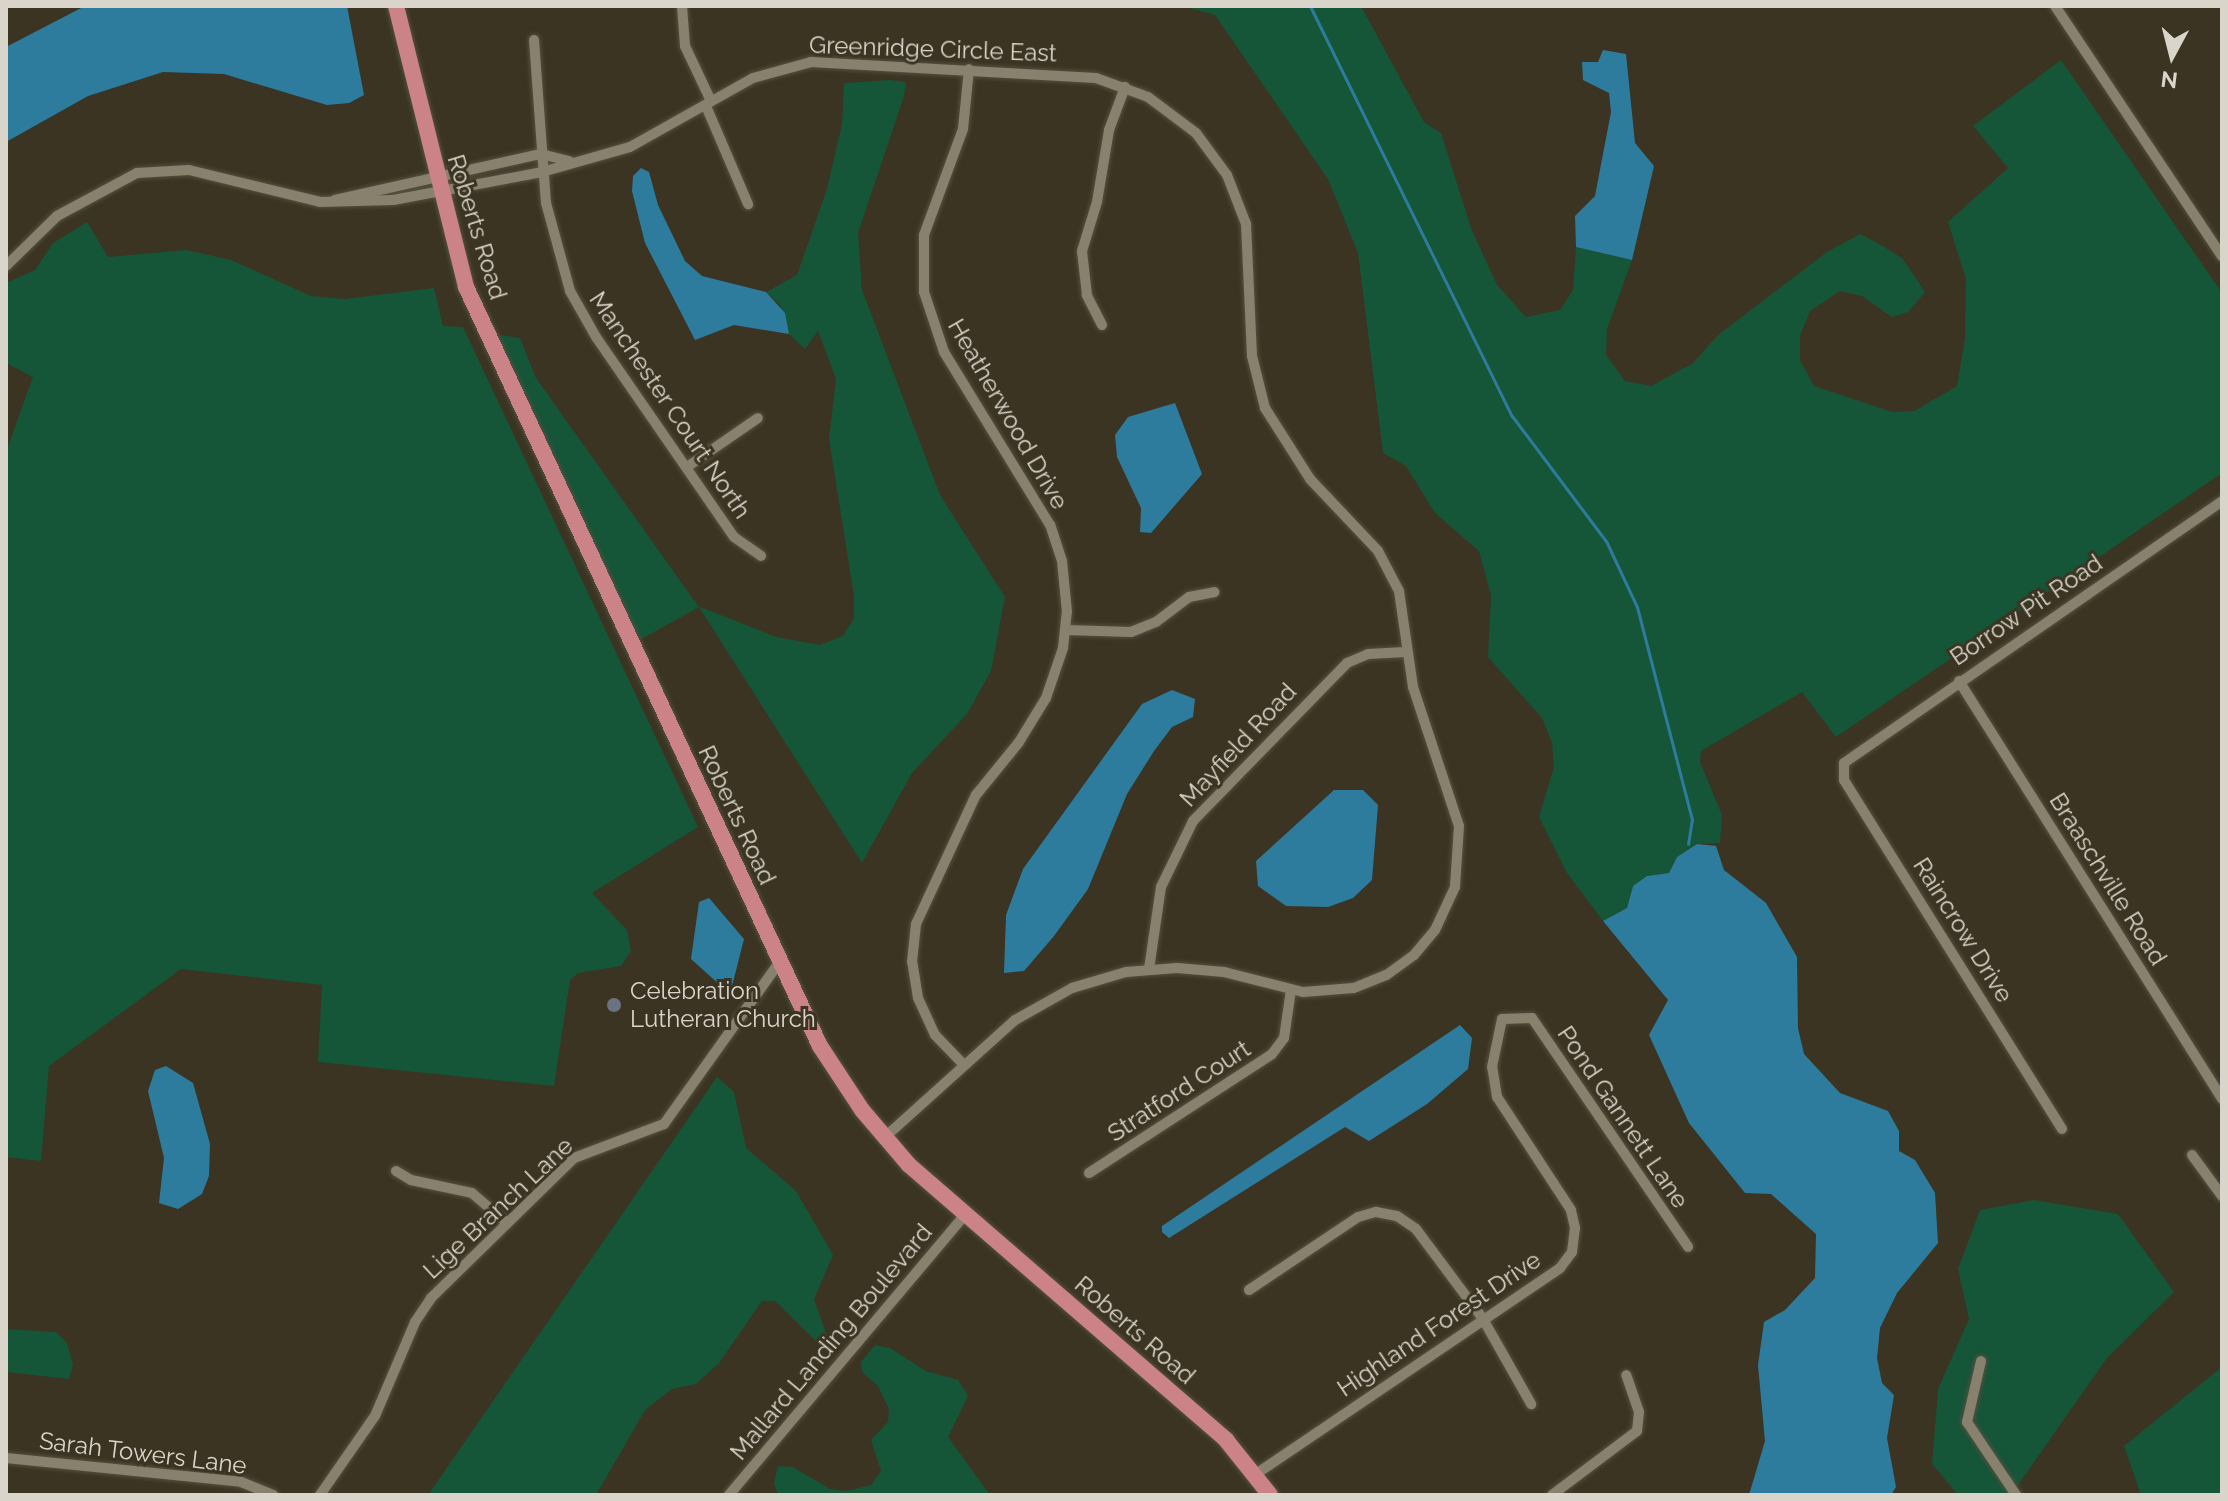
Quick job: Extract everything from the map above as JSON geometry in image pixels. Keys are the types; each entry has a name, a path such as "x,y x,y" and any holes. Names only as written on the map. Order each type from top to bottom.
{"main road":[{"name":"Roberts Road","path":"396,6 437,182 466,287 779,963 833,1068 884,1138 964,1216 1226,1440 1270,1495"}],"street":[{"path":"682,6 685,46 748,204"},
{"path":"2055,6 2222,256"},
{"name":"Manchester Court North","path":"534,40 542,172 553,240 570,291 734,537 761,556"},
{"name":"Greenridge Circle East","path":"437,182 542,172 569,161 651,138 753,78 811,62 1074,74 1125,87 1187,124 1227,175 1250,244 1252,356 1260,396 1302,468 1388,566 1399,591 1406,652 1423,720 1456,809 1461,844 1455,887 1435,930 1393,971 1353,988 1291,990 1224,972 1149,969 1060,993 1015,1020 884,1138"},
{"name":"Heatherwood Drive","path":"964,1065 935,1035 918,998 912,962 916,924 976,795 1031,725 1046,698 1066,630 1066,584 1050,525 944,352 924,292 928,217 963,129 969,69"},
{"path":"1102,325 1087,295 1082,251 1097,202 1109,130 1125,87"},
{"name":"Greenridge Circle East","path":"437,182 541,154 569,161"},
{"path":"6,266 42,227 76,202 153,170 208,173 286,196 363,204 437,182"},
{"path":"329,202 437,182"},
{"path":"687,467 758,418"},
{"name":"Borrow Pit Road","path":"1854,753 2222,501"},
{"path":"1066,630 1131,632 1156,622 1189,597 1215,592"},
{"name":"Mayfield Road","path":"1149,969 1161,887 1193,821 1347,663 1368,654 1406,652"},
{"name":"Braaschville Road","path":"1959,681 2222,1099"},
{"name":"Raincrow Drive","path":"1854,753 1844,763 1844,780 2062,1129"},
{"name":"Lige Branch Lane","path":"320,1495 375,1416 419,1314 507,1223 585,1151 664,1124 779,963"},
{"name":"Stratford Court","path":"1089,1173 1272,1054 1284,1038 1291,990"},
{"name":"Pond Gannett Lane","path":"1521,1017 1532,1018 1688,1247"},
{"name":"Highland Forest Drive","path":"1256,1474 1560,1268 1575,1240 1571,1210 1503,1110 1494,1083 1502,1019 1521,1017"},
{"path":"2192,1155 2222,1196"},
{"path":"396,1171 411,1180 472,1193 507,1223"},
{"path":"1249,1290 1358,1217 1387,1213 1416,1229 1483,1319 1531,1404"},
{"name":"Mallard Landing Boulevard","path":"729,1495 964,1216"},
{"path":"1981,1361 1967,1422 2016,1495"},
{"path":"1552,1495 1637,1431 1639,1412 1626,1375"},
{"name":"Sarah Towers Lane","path":"6,1458 241,1482 274,1495"}],"green space":[{"path":"1183,6 1361,6 1424,122 1441,133 1471,228 1497,285 1526,317 1560,310 1573,290 1576,247 1632,260 1607,329 1606,355 1625,381 1651,386 1693,363 1718,335 1827,252 1860,234 1883,246 1903,259 1925,292 1908,312 1892,317 1862,296 1840,291 1810,311 1800,336 1800,360 1814,386 1892,412 1914,411 1957,386 1965,339 1966,279 1948,222 2008,168 1973,126 2061,60 2222,293 2222,473 1836,737 1802,692 1701,751 1700,762 1722,815 1720,843 1697,844 1677,857 1669,873 1647,876 1633,886 1627,908 1603,921 1567,873 1539,817 1554,767 1552,743 1542,718 1488,657 1491,596 1479,551 1435,513 1406,466 1383,453 1358,253 1328,179 1215,15"},
{"path":"906,82 858,233 862,290 940,495 1005,597 991,671 967,714 912,773 862,863 699,607 636,642 492,334 520,338 536,378 698,606 776,637 820,645 843,636 854,618 854,596 829,439 836,379 818,331 805,349 789,334 780,305 766,292 797,275 827,189 842,124 844,83"},
{"path":"87,222 108,257 186,250 231,260 311,296 345,299 434,288 443,326 463,327 698,827 592,893 627,930 631,951 621,966 578,973 570,980 554,1086 318,1062 322,985 181,969 49,1066 41,1161 6,1157 6,452 33,377 6,363 6,283 35,270 53,243"},
{"path":"717,1077 734,1092 746,1148 796,1191 833,1255 814,1299 828,1339 818,1343 775,1301 762,1301 719,1363 696,1384 672,1389 645,1410 596,1495 428,1495"},
{"path":"2034,1200 2118,1214 2174,1292 2107,1358 2011,1495 1958,1495 1932,1464 1938,1389 1969,1319 1958,1269 1980,1210"},
{"path":"6,1329 56,1332 67,1343 73,1365 69,1379 6,1372"},
{"path":"875,1345 890,1348 926,1371 958,1380 968,1396 948,1437 990,1495 778,1495 774,1483 778,1466 793,1467 830,1489 846,1491 871,1485 881,1471 871,1440 888,1422 889,1409 878,1386 862,1372 861,1362"},
{"path":"2222,1367 2222,1495 2141,1495 2124,1446"}],"water":[{"path":"85,6 347,6 364,95 349,103 327,105 224,74 163,72 88,96 6,142 6,47"},
{"path":"1603,50 1626,54 1635,143 1654,166 1632,260 1576,247 1575,216 1595,196 1611,112 1609,93 1583,80 1582,62 1598,62"},
{"path":"641,168 649,172 658,205 685,261 702,276 766,292 785,313 789,334 734,325 695,340 645,243 632,191 633,176"},
{"path":"1175,403 1202,474 1151,533 1140,532 1141,508 1117,457 1115,435 1128,417"},
{"path":"1172,690 1195,699 1193,717 1172,727 1154,751 1127,794 1088,889 1054,936 1024,971 1004,973 1006,915 1023,869 1142,704"},
{"path":"1334,790 1363,790 1378,805 1372,880 1353,898 1328,907 1286,906 1258,886 1256,861"},
{"path":"1697,844 1716,846 1724,870 1766,903 1797,957 1798,1028 1804,1054 1840,1093 1888,1111 1899,1131 1899,1151 1915,1160 1935,1193 1938,1243 1897,1293 1880,1328 1877,1358 1882,1383 1894,1395 1887,1438 1896,1487 1891,1495 1749,1495 1765,1441 1758,1365 1764,1322 1785,1310 1815,1278 1816,1234 1771,1194 1745,1193 1689,1123 1649,1035 1668,1000 1603,921 1627,908 1633,886 1647,876 1669,873 1677,857"},
{"path":"709,898 744,939 730,994 691,959 699,902"},
{"path":"1460,1025 1472,1038 1468,1069 1427,1104 1369,1141 1345,1127 1169,1238 1162,1232 1162,1226"},
{"path":"166,1066 193,1083 210,1144 209,1176 202,1194 178,1209 159,1203 164,1158 148,1091 155,1070"}],"waterway":[{"path":"1310,6 1512,416 1606,541 1637,607 1692,819 1688,844"}],"place":[{"name":"Celebration Lutheran Church","path":"614,1005"}]}
